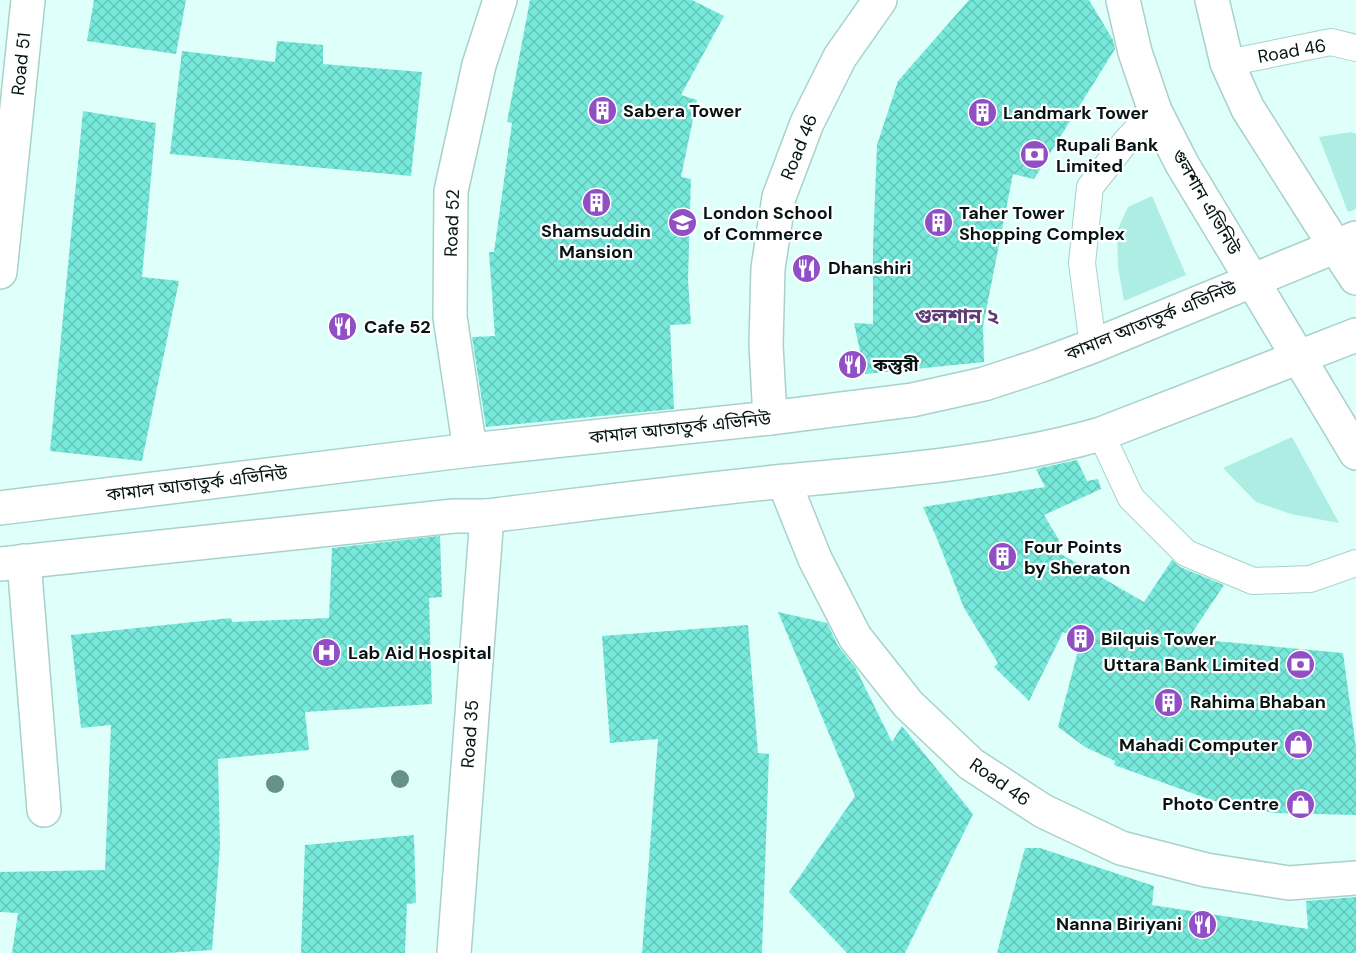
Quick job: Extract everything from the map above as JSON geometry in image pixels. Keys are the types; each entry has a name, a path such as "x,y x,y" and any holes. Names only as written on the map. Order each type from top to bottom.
{"street":[{"name":"Road 51","path":"0,272 28,0"},
{"name":"Road 52","path":"470,450 450,317 451,190 479,65 500,0"},
{"name":"Road 46","path":"770,418 766,345 768,268 779,197 807,123 840,57 880,0"},
{"name":"গুলশান এভিনিউ","path":"1123,0 1136,52 1155,111 1182,164 1356,453"},
{"path":"1212,0 1227,63 1248,109 1345,242 1356,278"},
{"name":"কামাল আতাতুর্ক এভিনিউ","path":"0,508 470,450 770,418 923,398 995,380 1093,346 1345,242"},
{"path":"44,810 12,563 454,516 487,516 905,470 1017,455 1062,446 1101,434 1356,335"},
{"name":"Road 46","path":"784,482 815,559 855,637 908,704 971,764 1043,811 1121,848 1206,870 1289,883 1356,878"},
{"name":"Road 35","path":"454,953 487,516"}],"lane":[{"name":"Road 46","path":"1227,63 1331,42 1356,48"},
{"path":"1093,346 1082,264 1089,187 1126,140 1155,111"},
{"path":"1101,434 1131,498 1186,553 1253,581 1310,579 1356,562"}],"shaded area":[{"path":"1351,132 1356,134 1356,209 1348,212 1319,137"},
{"path":"1152,196 1186,275 1124,301 1118,267 1117,231 1128,207"},
{"path":"1292,437 1339,523 1291,514 1256,502 1223,468"}],"building":[{"path":"94,0 186,0 176,54 87,41"},
{"path":"530,0 692,0 724,16 681,95 697,100 681,177 691,179 688,280 691,324 670,325 674,409 486,427 472,337 495,336 489,252 494,252 512,123 507,122"},
{"path":"969,0 1089,0 1113,40 1115,49 1034,179 1013,174 983,326 984,362 865,374 854,323 873,324 877,145 898,81"},
{"path":"277,41 323,45 323,64 422,72 411,176 170,154 182,51 275,62"},
{"path":"83,111 156,123 142,277 179,281 142,461 50,451"},
{"path":"1077,460 1087,481 1098,479 1101,489 1044,515 1059,540 1061,554 1144,602 1172,560 1180,567 1224,585 1190,636 1216,638 1215,641 1343,653 1356,748 1356,815 1274,813 1214,801 1114,765 1115,761 1085,747 1058,727 1081,639 1063,632 1029,701 994,667 998,663 964,608 923,507 1045,487 1036,469"},
{"path":"440,536 442,597 429,598 432,704 305,712 309,750 218,759 220,846 212,950 167,953 12,953 18,913 0,912 0,872 105,870 111,725 81,728 71,635 231,618 232,622 329,618 332,548"},
{"path":"778,612 827,623 838,646 855,667 892,742 902,726 973,814 905,953 847,953 789,892 855,796"},
{"path":"748,625 758,753 769,754 762,953 642,953 658,739 610,743 602,636"},
{"path":"414,835 416,903 407,904 405,953 301,953 305,845"},
{"path":"1025,848 1040,848 1154,886 1152,905 1308,929 1306,901 1356,897 1356,953 997,953"}],"place":[{"name":"Sabera Tower","path":"602,111"},
{"name":"Landmark Tower","path":"982,113"},
{"name":"Rupali Bank Limited","path":"1035,155"},
{"name":"Shamsuddin Mansion","path":"596,202"},
{"name":"London School of Commerce","path":"682,223"},
{"name":"Taher Tower Shopping Complex","path":"938,223"},
{"name":"Dhanshiri","path":"807,268"},
{"name":"Cafe 52","path":"343,327"},
{"name":"কস্তুরী","path":"852,365"},
{"name":"Four Points by Sheraton","path":"1003,557"},
{"name":"Bilquis Tower","path":"1080,639"},
{"name":"Lab Aid Hospital","path":"327,653"},
{"name":"Uttara Bank Limited","path":"1300,665"},
{"name":"Rahima Bhaban","path":"1169,702"},
{"name":"Mahadi Computer","path":"1299,745"},
{"name":"Photo Centre","path":"1300,804"},
{"name":"Nanna Biriyani","path":"1203,924"}],"district":[{"name":"গুলশান ২","path":"957,316"}]}
